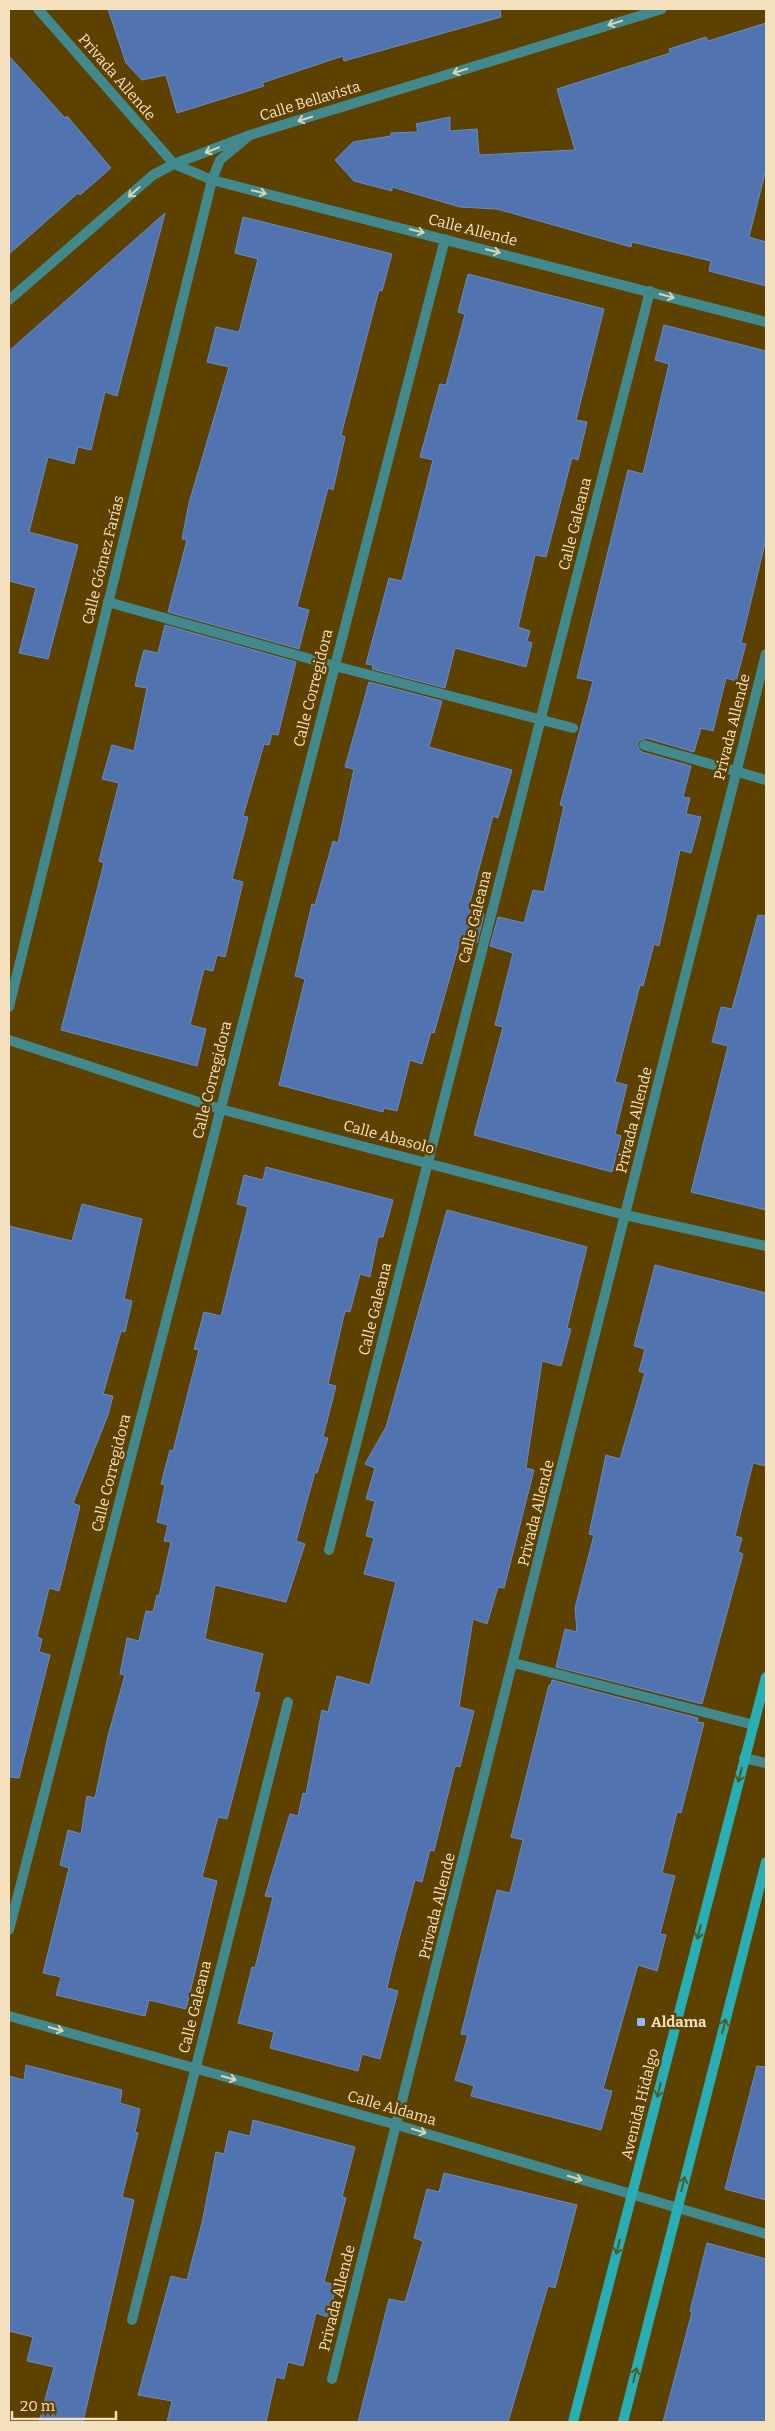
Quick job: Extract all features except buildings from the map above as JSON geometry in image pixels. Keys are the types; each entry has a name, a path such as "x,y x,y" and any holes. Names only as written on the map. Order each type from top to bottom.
{"main road":[{"name":"Avenida Hidalgo","path":"574,2422 766,1677"},
{"path":"623,2422 766,1862"}],"street":[{"name":"Privada Allende","path":"38,9 174,164"},
{"name":"Calle Bellavista","path":"9,300 153,175 174,164 250,135 662,9"},
{"name":"Calle Gómez Farías","path":"9,1007 212,180 220,160 250,135"},
{"name":"Calle Allende","path":"174,164 212,180 766,322"},
{"name":"Calle Corregidora","path":"9,1930 445,239"},
{"name":"Calle Galeana","path":"329,1550 650,291"},
{"path":"108,602 335,666 573,728"},
{"name":"Privada Allende","path":"332,2379 514,1663 766,654"},
{"path":"644,745 736,773 766,780"},
{"name":"Calle Abasolo","path":"9,1040 220,1109 625,1215 766,1246"},
{"path":"514,1663 754,1725"},
{"name":"Calle Galeana","path":"132,2320 288,1702"},
{"path":"744,1758 766,1763"},
{"name":"Calle Aldama","path":"9,2016 397,2125 766,2234"}],"place":[{"name":"Aldama","path":"641,2022"}]}
